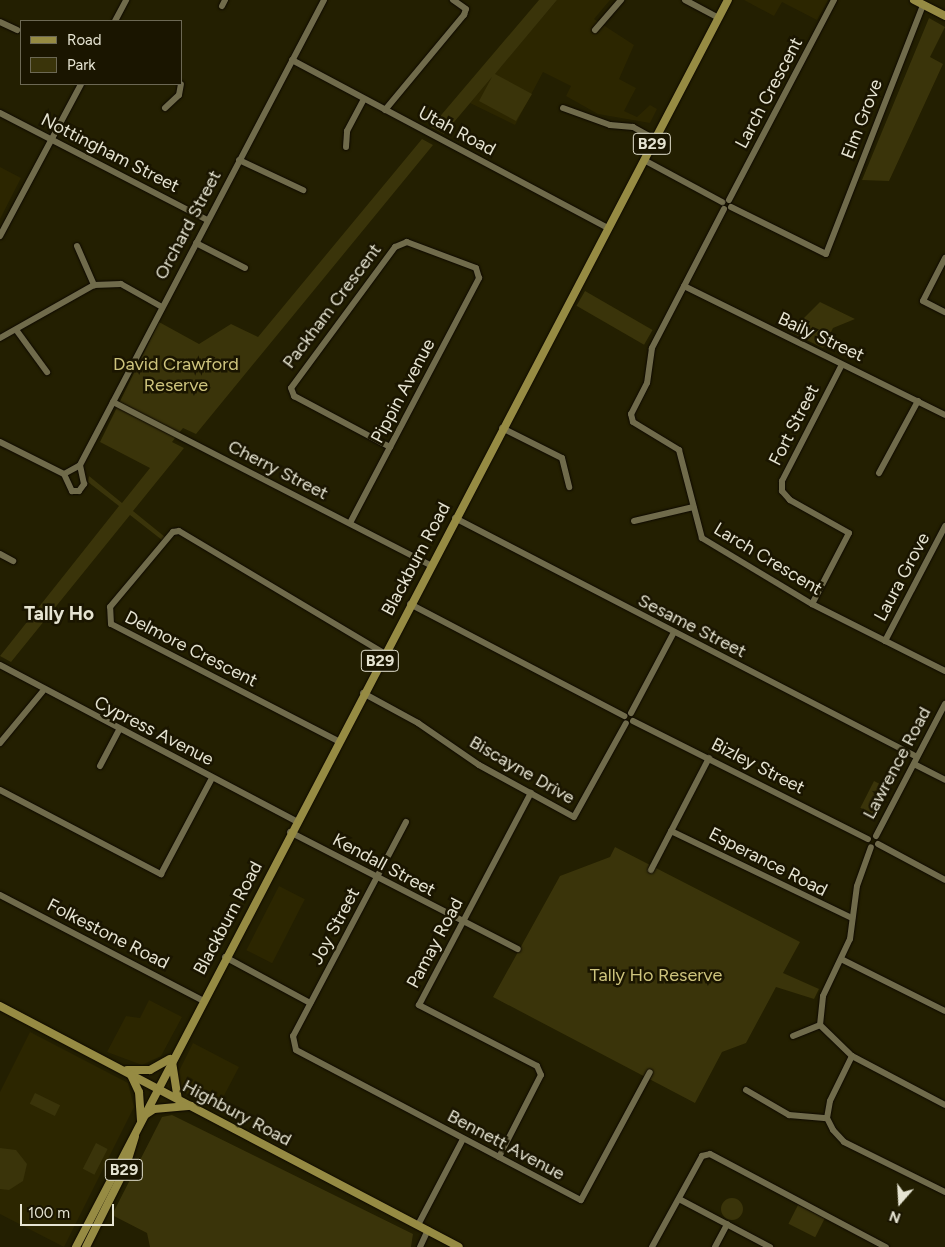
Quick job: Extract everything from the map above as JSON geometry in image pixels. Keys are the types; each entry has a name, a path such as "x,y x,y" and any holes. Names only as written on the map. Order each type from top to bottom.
{"main road":[{"name":"Blackburn Road","path":"86,1247 125,1168 142,1119 173,1055 728,0"},
{"path":"914,0 945,16"},
{"name":"Highbury Road","path":"1,1009 123,1069 131,1075 459,1247"},
{"path":"123,1069 150,1070 173,1055"},
{"path":"173,1055 171,1074 178,1098"},
{"path":"131,1075 139,1092 142,1119"},
{"path":"142,1119 154,1109 191,1106"},
{"name":"Blackburn Road","path":"76,1247 136,1134"}],"street":[{"path":"115,20 126,0"},
{"name":"Orchard Street","path":"80,465 324,0"},
{"path":"385,110 464,15 466,9 453,0"},
{"path":"595,30 622,0"},
{"path":"685,0 719,18"},
{"name":"Larch Crescent","path":"834,0 652,348 647,383 631,414 633,422 679,450 692,507 702,538 812,604 945,671"},
{"name":"Elm Grove","path":"726,206 819,253 826,254 832,246 923,5"},
{"path":"0,22 18,28 19,37"},
{"name":"Utah Road","path":"292,60 608,228"},
{"path":"0,236 80,85"},
{"path":"165,108 179,95 181,85"},
{"path":"346,147 347,131 364,99"},
{"path":"563,108 610,126 633,128 655,139"},
{"name":"Nottingham Street","path":"0,113 207,220"},
{"path":"239,160 303,190"},
{"path":"644,160 726,206"},
{"path":"196,243 245,268"},
{"name":"Packham Crescent","path":"390,447 294,396 291,388 395,247 414,243 480,272"},
{"path":"77,246 94,285"},
{"path":"945,258 923,301 945,312"},
{"name":"Pippin Avenue","path":"350,523 480,272"},
{"path":"0,338 17,331 94,285 121,284 162,307"},
{"name":"Baily Street","path":"684,286 841,366 945,415"},
{"path":"17,331 47,372"},
{"name":"Fort Street","path":"812,604 848,533 790,500 782,491 782,481 841,366"},
{"path":"879,473 918,401"},
{"name":"Cherry Street","path":"113,402 430,565"},
{"path":"502,428 562,458 568,487"},
{"path":"0,442 64,474 72,491 80,491 84,484 80,465 64,474"},
{"path":"634,521 692,507"},
{"name":"Sesame Street","path":"455,518 672,634 917,757"},
{"name":"Laura Grove","path":"885,641 945,526"},
{"name":"Delmore Crescent","path":"338,741 111,624 110,607 179,531 384,653"},
{"path":"0,554 13,561"},
{"path":"410,604 625,719 634,721"},
{"path":"625,719 631,712 672,634"},
{"name":"Cypress Avenue","path":"0,665 44,691 296,821"},
{"path":"0,743 44,691"},
{"name":"Biscayne Drive","path":"363,694 574,817 625,719"},
{"name":"Lawrence Road","path":"876,836 945,704"},
{"path":"631,712 634,721"},
{"name":"Bizley Street","path":"634,721 868,839"},
{"path":"100,766 119,730"},
{"path":"650,870 709,758"},
{"path":"914,764 945,780"},
{"path":"0,790 161,874 212,778"},
{"name":"Pamay Road","path":"499,1157 541,1075 537,1066 419,1005 531,793"},
{"name":"Joy Street","path":"292,1044 310,1004 406,822"},
{"name":"Esperance Road","path":"670,831 852,918"},
{"name":"Kendall Street","path":"290,832 518,949"},
{"path":"878,844 871,847 868,839 876,836 878,844 945,880"},
{"name":"Lawrence Road","path":"820,1025 823,996 841,959 852,918 857,886 871,847"},
{"name":"Folkestone Road","path":"0,895 202,1000"},
{"path":"224,957 310,1004"},
{"path":"841,959 945,1011"},
{"path":"793,1036 820,1025 852,1056 945,1105"},
{"name":"Bennett Avenue","path":"292,1044 463,1139 581,1200 650,1072"},
{"path":"852,1056 830,1101 827,1118 844,1142 945,1192"},
{"path":"746,1090 788,1114 827,1118"},
{"path":"418,1225 463,1139"},
{"path":"652,1247 702,1156 710,1154 886,1247"},
{"path":"679,1199 770,1247"},
{"path":"715,1247 727,1224"},
{"path":"420,1247 428,1230"}],"shaded area":[{"path":"557,0 610,0 594,19 634,45 619,79 636,88 624,111 637,117 650,105 657,109 650,123 598,114 566,96 571,86 543,72 515,125 470,103"},
{"path":"744,0 828,0 817,20 782,2 774,16"},
{"path":"429,108 434,110 436,115 434,120 429,122 424,120 422,115 424,110"},
{"path":"0,167 21,178 0,219"},
{"path":"279,886 305,899 272,963 246,950"},
{"path":"149,1000 182,1017 161,1056 142,1065 107,1052 126,1016 140,1018"},
{"path":"30,1032 128,1083 134,1107 64,1247 0,1214 0,1092"},
{"path":"193,1043 239,1067 217,1109 180,1090 177,1075"}],"green space":[{"path":"539,0 557,0 495,74 532,94 516,121 479,101 492,77 444,134 431,127"},
{"path":"929,18 945,27 930,57 943,64 889,181 862,180"},
{"name":"David Crawford Reserve","path":"422,139 433,145 196,434 183,428 172,442 184,448 133,511 165,537 162,540 130,515 11,662 0,656 119,506 88,482 89,476 122,503 150,468 100,442 159,322 199,344 231,324 258,337"},
{"path":"585,291 653,330 644,345 576,306"},
{"path":"820,302 855,319 833,328 823,348 790,332"},
{"path":"874,781 888,788 875,815 860,808"},
{"name":"Tally Ho Reserve","path":"615,847 800,942 783,973 819,989 814,999 776,987 746,1043 722,1052 695,1103 493,997 560,876 610,857"},
{"path":"35,1093 60,1105 55,1116 30,1104"},
{"path":"172,1115 413,1234 411,1247 150,1247 147,1233 112,1215 162,1117"},
{"path":"96,1143 108,1149 94,1175 83,1169"},
{"path":"0,1148 16,1150 27,1164 23,1181 9,1190 0,1189"},
{"path":"732,1198 740,1201 743,1209 740,1217 732,1220 724,1217 721,1209 724,1201"},
{"path":"798,1205 825,1219 815,1237 788,1224"}],"district":[{"name":"Tally Ho","path":"59,614"}]}
